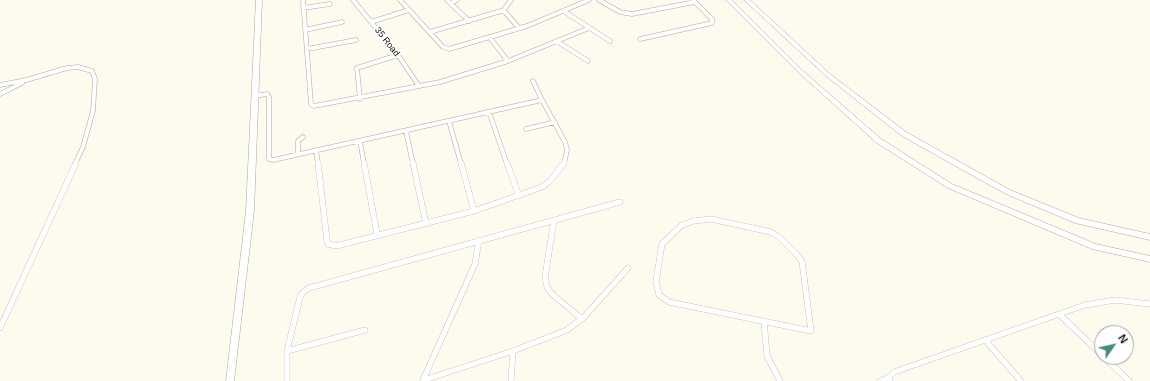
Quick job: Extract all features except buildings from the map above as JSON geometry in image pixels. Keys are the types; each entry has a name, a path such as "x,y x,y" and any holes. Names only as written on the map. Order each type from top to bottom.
{"street":[{"path":"230,381 250,211 259,0"},
{"path":"303,0 312,105 317,106 360,99 440,82 558,42 589,28"},
{"name":"35 Road","path":"353,0 398,56 419,86"},
{"path":"400,0 443,47 449,49 490,38 565,12 589,0"},
{"path":"447,0 469,21"},
{"path":"451,3 457,0"},
{"path":"430,32 503,11 510,0"},
{"path":"599,0 620,12 632,14 694,1 712,19 712,23 640,39"},
{"path":"729,0 801,72 879,141 950,186 1095,247 1150,259"},
{"path":"747,0 828,75 904,134 1008,192 1071,218 1150,237"},
{"path":"304,8 330,4"},
{"path":"371,22 409,10"},
{"path":"503,11 519,28"},
{"path":"565,12 610,41"},
{"path":"305,30 342,22"},
{"path":"490,38 508,60"},
{"path":"307,49 356,40"},
{"path":"558,42 588,61"},
{"path":"360,99 357,68 398,56"},
{"path":"0,85 26,80 67,68 87,69 92,71 95,79 93,111 86,140 0,328"},
{"path":"0,94 26,80"},
{"path":"316,150 328,244 336,246 377,234 426,224 519,196 542,187 550,181 564,165 567,150 555,122 533,81"},
{"path":"255,96 267,94 269,98 269,158 273,160 542,100"},
{"path":"489,112 519,196"},
{"path":"449,121 474,210"},
{"path":"526,129 555,122"},
{"path":"406,131 426,224"},
{"path":"298,154 298,141 303,137"},
{"path":"360,141 377,234"},
{"path":"287,381 287,351 298,315 300,297 302,292 309,288 620,202"},
{"path":"711,219 759,228 779,237 802,261 811,331 764,321 669,302 664,299 657,290 662,244 682,225 694,221 711,219"},
{"path":"554,220 545,277 547,287 552,294 582,319"},
{"path":"423,380 475,264 479,240"},
{"path":"423,380 513,351 566,330 582,319 628,268"},
{"path":"880,381 889,380 894,372 1085,305 1116,300 1150,304"},
{"path":"1060,315 1094,347"},
{"path":"764,321 767,356 780,381"},
{"path":"287,351 364,330"},
{"path":"985,340 1021,381"},
{"path":"511,381 513,351"},
{"path":"1112,365 1129,381"}]}
